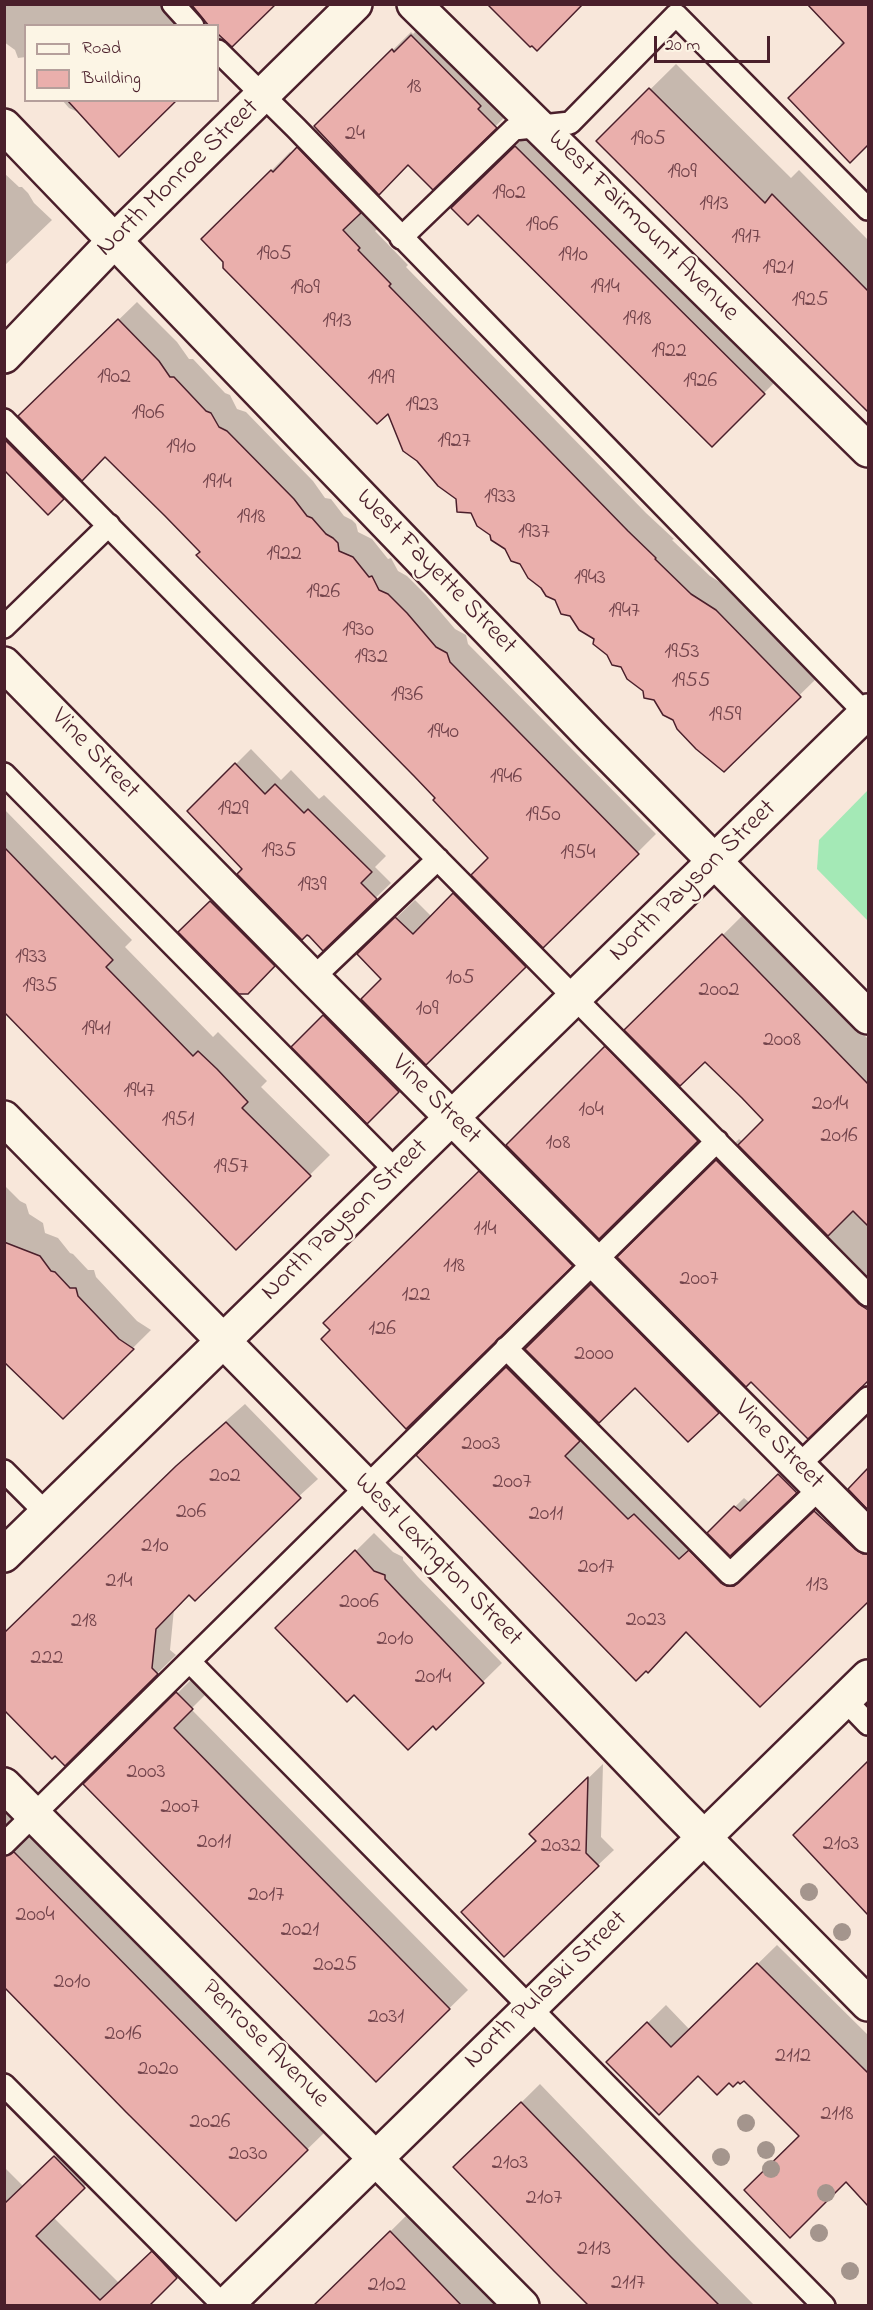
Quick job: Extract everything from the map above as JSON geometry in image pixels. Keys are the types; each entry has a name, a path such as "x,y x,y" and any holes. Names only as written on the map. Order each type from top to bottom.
{"street":[{"name":"North Monroe Street","path":"4,356 115,240 263,97 355,4"},
{"name":"West Fairmount Avenue","path":"414,4 868,450"},
{"name":"West Fayette Street","path":"4,126 714,862 868,1017"},
{"name":"Vine Street","path":"4,664 868,1536"},
{"name":"North Payson Street","path":"4,1555 867,713"},
{"name":"West Lexington Street","path":"4,1118 366,1486 704,1838 868,2004"},
{"name":"North Pulaski Street","path":"224,2306 868,1677"},
{"name":"Penrose Avenue","path":"4,1785 522,2306"}],"lane":[{"path":"172,4 191,24"},
{"path":"401,238 514,129 570,123 681,10 868,209"},
{"path":"219,52 867,713"},
{"path":"4,420 868,1295"},
{"path":"4,627 109,525"},
{"path":"4,774 397,1172"},
{"path":"313,978 438,859"},
{"path":"4,1844 717,1141"},
{"path":"506,1348 730,1574 809,1477 868,1398"},
{"path":"4,1471 47,1514"},
{"path":"190,1662 824,2306"},
{"path":"845,1700 868,1724"},
{"path":"4,2085 224,2306"}],"green space":[{"path":"868,790 868,921 817,869 819,840"}],"building":[{"path":"191,4 276,4 232,47 219,35 219,24 207,24"},
{"path":"487,4 583,4 537,51 532,46 530,47"},
{"path":"807,4 868,4 868,145 850,163 788,98 844,43"},
{"path":"411,35 481,106 478,109 497,128 433,190 408,165 379,195 314,126 392,49 394,52"},
{"path":"649,88 765,203 772,194 868,291 868,412 596,141"},
{"path":"69,102 175,102 119,157"},
{"path":"515,146 765,394 712,447 478,215 468,225 451,208"},
{"path":"297,147 361,213 343,230 360,248 358,250 391,284 389,286 655,559 691,594 716,610 801,697 724,772 696,749 677,729 673,720 663,715 654,700 644,698 643,691 627,679 621,667 612,665 607,655 593,644 594,639 579,630 570,616 561,614 555,600 546,596 541,588 528,578 520,564 511,561 505,549 491,540 490,535 477,526 471,513 457,512 456,499 438,486 417,461 403,451 388,414 377,424 223,268 223,262 201,239"},
{"path":"118,319 159,361 170,377 174,377 206,411 211,413 219,427 227,431 294,499 307,516 338,543 339,551 353,557 369,577 372,576 379,590 388,594 436,647 447,653 450,662 639,854 543,948 471,875 488,858 433,800 435,798 414,776 196,555 200,552 165,516 105,457 82,481 18,416"},
{"path":"4,439 64,499 48,515 4,470"},
{"path":"235,763 265,794 275,784 304,813 308,809 372,872 361,883 377,899 323,951 309,936 307,935 302,940 237,874 242,869 187,811"},
{"path":"4,847 113,960 106,967 193,1056 198,1051 217,1069 248,1102 242,1108 311,1176 236,1250 4,1012"},
{"path":"453,893 526,967 426,1065 361,999 381,979 357,954 395,917 413,934"},
{"path":"210,901 275,966 248,994 239,994 178,932"},
{"path":"722,934 868,1084 868,1226 853,1211 828,1236 738,1145 763,1120 742,1098 705,1062 680,1086 624,1030"},
{"path":"323,1015 399,1092 367,1124 291,1047"},
{"path":"605,1046 698,1141 599,1239 506,1145"},
{"path":"716,1160 859,1304 868,1310 868,1381 808,1439 751,1382 746,1387 617,1257"},
{"path":"479,1171 573,1266 406,1429 321,1339 330,1330 323,1323"},
{"path":"4,1242 40,1256 51,1271 55,1272 70,1288 76,1288 78,1296 119,1339 134,1349 63,1419 4,1362"},
{"path":"591,1284 719,1413 688,1442 635,1388 599,1423 525,1349"},
{"path":"506,1367 580,1441 565,1456 628,1519 634,1514 679,1559 689,1550 721,1583 734,1586 814,1511 855,1549 868,1554 868,1602 760,1707 686,1632 648,1673 646,1671 636,1681 416,1455"},
{"path":"226,1422 301,1498 195,1601 189,1595 156,1629 152,1668 158,1674 65,1766 55,1756 52,1759 4,1710 4,1633 176,1466"},
{"path":"868,1468 868,1510 848,1489"},
{"path":"778,1474 797,1493 730,1556 707,1533 734,1506 740,1511"},
{"path":"355,1550 374,1571 385,1575 385,1579 484,1683 436,1730 433,1726 408,1750 354,1695 347,1702 275,1628"},
{"path":"176,1692 193,1709 174,1728 450,2009 376,2082 83,1784"},
{"path":"868,1761 868,1915 793,1835"},
{"path":"588,1777 586,1853 599,1866 504,1957 461,1912 536,1841 529,1834"},
{"path":"14,1852 308,2150 236,2221 4,1987 4,1856"},
{"path":"757,1963 868,2073 868,2206 846,2182 790,2238 744,2190 799,2136 744,2081 740,2084 738,2082 733,2087 729,2083 717,2095 698,2076 659,2115 606,2062 647,2022 671,2047"},
{"path":"521,2102 720,2306 589,2306 554,2271 453,2167"},
{"path":"54,2156 85,2188 36,2236 100,2300 152,2251 177,2278 149,2306 4,2306 4,2204"},
{"path":"390,2231 462,2306 313,2306"}]}
